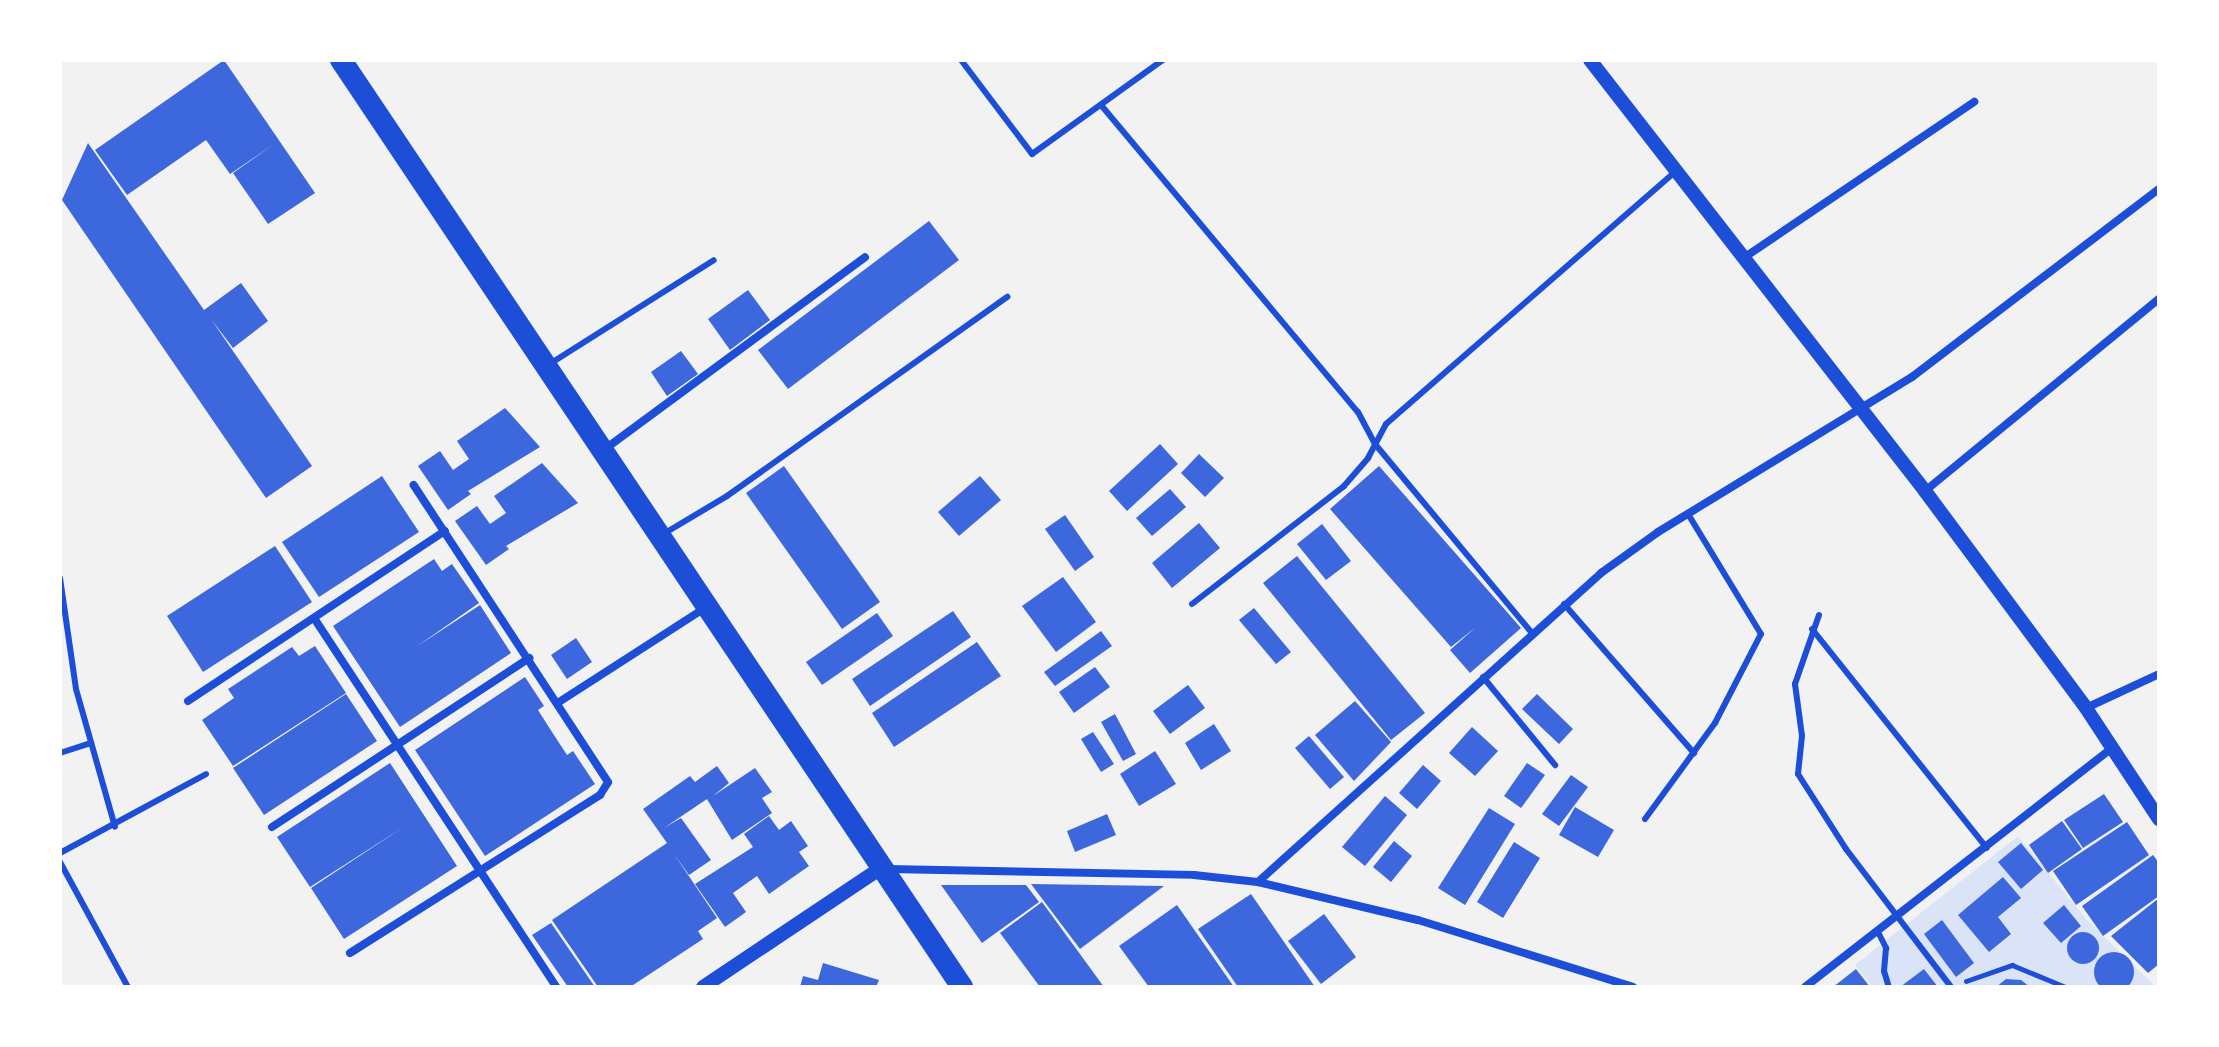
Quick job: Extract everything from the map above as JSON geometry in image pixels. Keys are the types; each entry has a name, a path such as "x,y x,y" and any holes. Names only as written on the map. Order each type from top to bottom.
{"highway":[{"path":"341,60 879,869 962,987"}],"street":[{"path":"1590,60 1861,405 2086,708 2159,819"},
{"path":"1745,257 1974,102"},
{"path":"1258,882 1564,604 1688,514 1861,405 1912,377 2159,189"},
{"path":"602,452 865,257"},
{"path":"1925,491 2159,299"},
{"path":"350,953 595,798 608,786 605,771 414,485"},
{"path":"188,701 445,531"},
{"path":"559,702 706,608"},
{"path":"314,618 556,987"},
{"path":"272,827 529,658"},
{"path":"2086,708 2159,674"},
{"path":"1805,987 1899,919 2111,749"},
{"path":"703,987 879,869 1194,875 1258,882 1418,920 1633,987"}],"lane":[{"path":"961,60 1032,154 1163,60"},
{"path":"1101,105 1358,412 1375,444 1532,633"},
{"path":"1192,604 1344,486 1386,424 1678,169"},
{"path":"545,367 714,260"},
{"path":"659,537 727,496 1007,297"},
{"path":"1645,819 1694,753 1761,634 1688,514"},
{"path":"60,578 90,743 115,827"},
{"path":"1564,604 1694,753"},
{"path":"1819,615 1795,684 1802,736 1798,774 1899,919 1952,987"},
{"path":"1812,629 1987,848"},
{"path":"1483,677 1555,765"},
{"path":"60,753 90,743"},
{"path":"60,853 115,827 206,774"},
{"path":"60,862 128,987"},
{"path":"1879,934 1886,948 1884,971 1889,987"}],"path":[{"path":"1952,987 2005,965 2065,987"}],"shaded area":[{"path":"2018,836 2087,920 2156,987 1873,987 1855,965"}],"building":[{"path":"224,60 315,193 268,224 233,173 274,144 230,174 206,140 127,195 95,150"},
{"path":"88,143 204,310 241,283 268,321 233,348 211,319 312,466 266,498 62,200"},
{"path":"929,221 959,260 788,389 758,350"},
{"path":"748,290 770,320 730,350 708,319"},
{"path":"681,351 698,374 667,396 651,372"},
{"path":"505,408 540,447 468,491 471,494 448,510 418,466 440,451 453,470 469,459 457,441"},
{"path":"1160,444 1178,464 1127,511 1109,491"},
{"path":"1199,454 1224,478 1205,497 1181,473"},
{"path":"542,463 578,503 506,546 509,549 486,565 455,521 477,506 490,524 506,513 494,496"},
{"path":"784,466 880,602 842,629 746,493"},
{"path":"1379,466 1521,628 1470,673 1450,650 1476,627 1451,647 1330,509"},
{"path":"382,476 419,532 319,597 282,542"},
{"path":"980,476 1001,500 959,536 938,512"},
{"path":"1170,489 1186,507 1152,536 1136,518"},
{"path":"1065,515 1094,557 1075,571 1045,529"},
{"path":"1199,523 1220,548 1172,588 1152,563"},
{"path":"1322,524 1351,561 1326,580 1297,544"},
{"path":"275,546 312,602 203,672 167,616"},
{"path":"1297,556 1425,713 1391,740 1263,583"},
{"path":"434,559 442,571 452,564 479,603 416,647 480,605 511,653 400,727 333,626"},
{"path":"1063,577 1096,622 1056,652 1022,606"},
{"path":"1254,608 1291,652 1276,664 1239,620"},
{"path":"953,611 971,637 870,706 852,679"},
{"path":"877,613 893,636 822,685 806,662"},
{"path":"1101,631 1112,646 1055,686 1044,672"},
{"path":"576,638 592,662 567,679 551,655"},
{"path":"977,642 1001,676 894,747 872,713"},
{"path":"315,646 346,693 233,766 202,720 234,698 228,689 292,647 299,656"},
{"path":"1095,667 1110,687 1074,713 1059,692"},
{"path":"525,677 544,706 538,710 567,755 573,751 595,784 485,856 415,750"},
{"path":"1188,685 1205,708 1170,734 1153,711"},
{"path":"346,694 377,741 264,815 233,768"},
{"path":"1537,694 1573,729 1559,744 1522,709"},
{"path":"1355,701 1391,742 1354,781 1315,735"},
{"path":"1115,714 1136,754 1123,761 1101,722"},
{"path":"1214,724 1231,751 1201,770 1185,743"},
{"path":"1472,727 1498,751 1475,776 1449,753"},
{"path":"1093,732 1114,764 1101,772 1081,739"},
{"path":"1309,736 1344,777 1330,789 1295,748"},
{"path":"1155,751 1176,784 1139,806 1120,774"},
{"path":"390,763 457,866 344,939 311,888 405,826 310,887 277,837"},
{"path":"1527,763 1545,775 1521,808 1504,796"},
{"path":"1423,765 1441,781 1417,809 1399,793"},
{"path":"717,766 729,783 713,796 755,768 772,792 762,798 772,813 732,840 707,799 664,828 681,818 711,860 689,875 674,854 717,918 698,931 703,939 630,987 598,987 552,920 667,843 643,809 690,776 695,782"},
{"path":"1571,775 1588,787 1559,826 1542,814"},
{"path":"2104,794 2123,822 2083,848 2064,820"},
{"path":"1385,796 1407,815 1365,866 1342,847"},
{"path":"1575,807 1614,830 1598,857 1559,835"},
{"path":"1489,808 1515,824 1465,905 1438,888"},
{"path":"1107,814 1116,835 1075,852 1067,831"},
{"path":"769,816 779,830 791,821 808,846 799,852 809,866 769,894 757,876 733,893 746,912 725,927 695,884 753,847 744,834"},
{"path":"2062,821 2082,849 2048,873 2029,845"},
{"path":"2127,822 2149,855 2076,905 2053,871"},
{"path":"1394,841 1412,856 1391,882 1373,867"},
{"path":"1514,842 1540,858 1503,918 1477,902"},
{"path":"2021,843 2043,870 2021,889 1998,862"},
{"path":"2153,855 2159,863 2159,896 2103,936 2082,906"},
{"path":"2003,877 2021,898 1998,917 2011,934 1989,952 1958,915"},
{"path":"1031,884 1164,886 1080,949"},
{"path":"941,885 1026,885 1039,902 982,943"},
{"path":"1251,894 1315,987 1238,987 1198,929"},
{"path":"2159,898 2159,964 2148,973 2111,936"},
{"path":"1042,902 1104,987 1040,987 1000,933"},
{"path":"1177,905 1234,987 1149,987 1119,946"},
{"path":"2064,905 2081,926 2061,943 2043,923"},
{"path":"1324,914 1356,957 1321,984 1288,941"},
{"path":"1942,920 1974,963 1956,977 1924,934"},
{"path":"551,923 595,987 568,987 532,935"},
{"path":"2083,932 2094,937 2099,948 2094,959 2083,964 2072,959 2067,948 2072,937"},
{"path":"2114,952 2128,958 2134,972 2128,986 2114,992 2100,986 2094,972 2100,958"},
{"path":"823,963 879,980 876,987 800,987 803,976 818,980"},
{"path":"1856,969 1870,987 1833,987"},
{"path":"1924,969 1938,987 1900,987"},
{"path":"2006,979 2021,980 2030,987 1996,987"}]}
